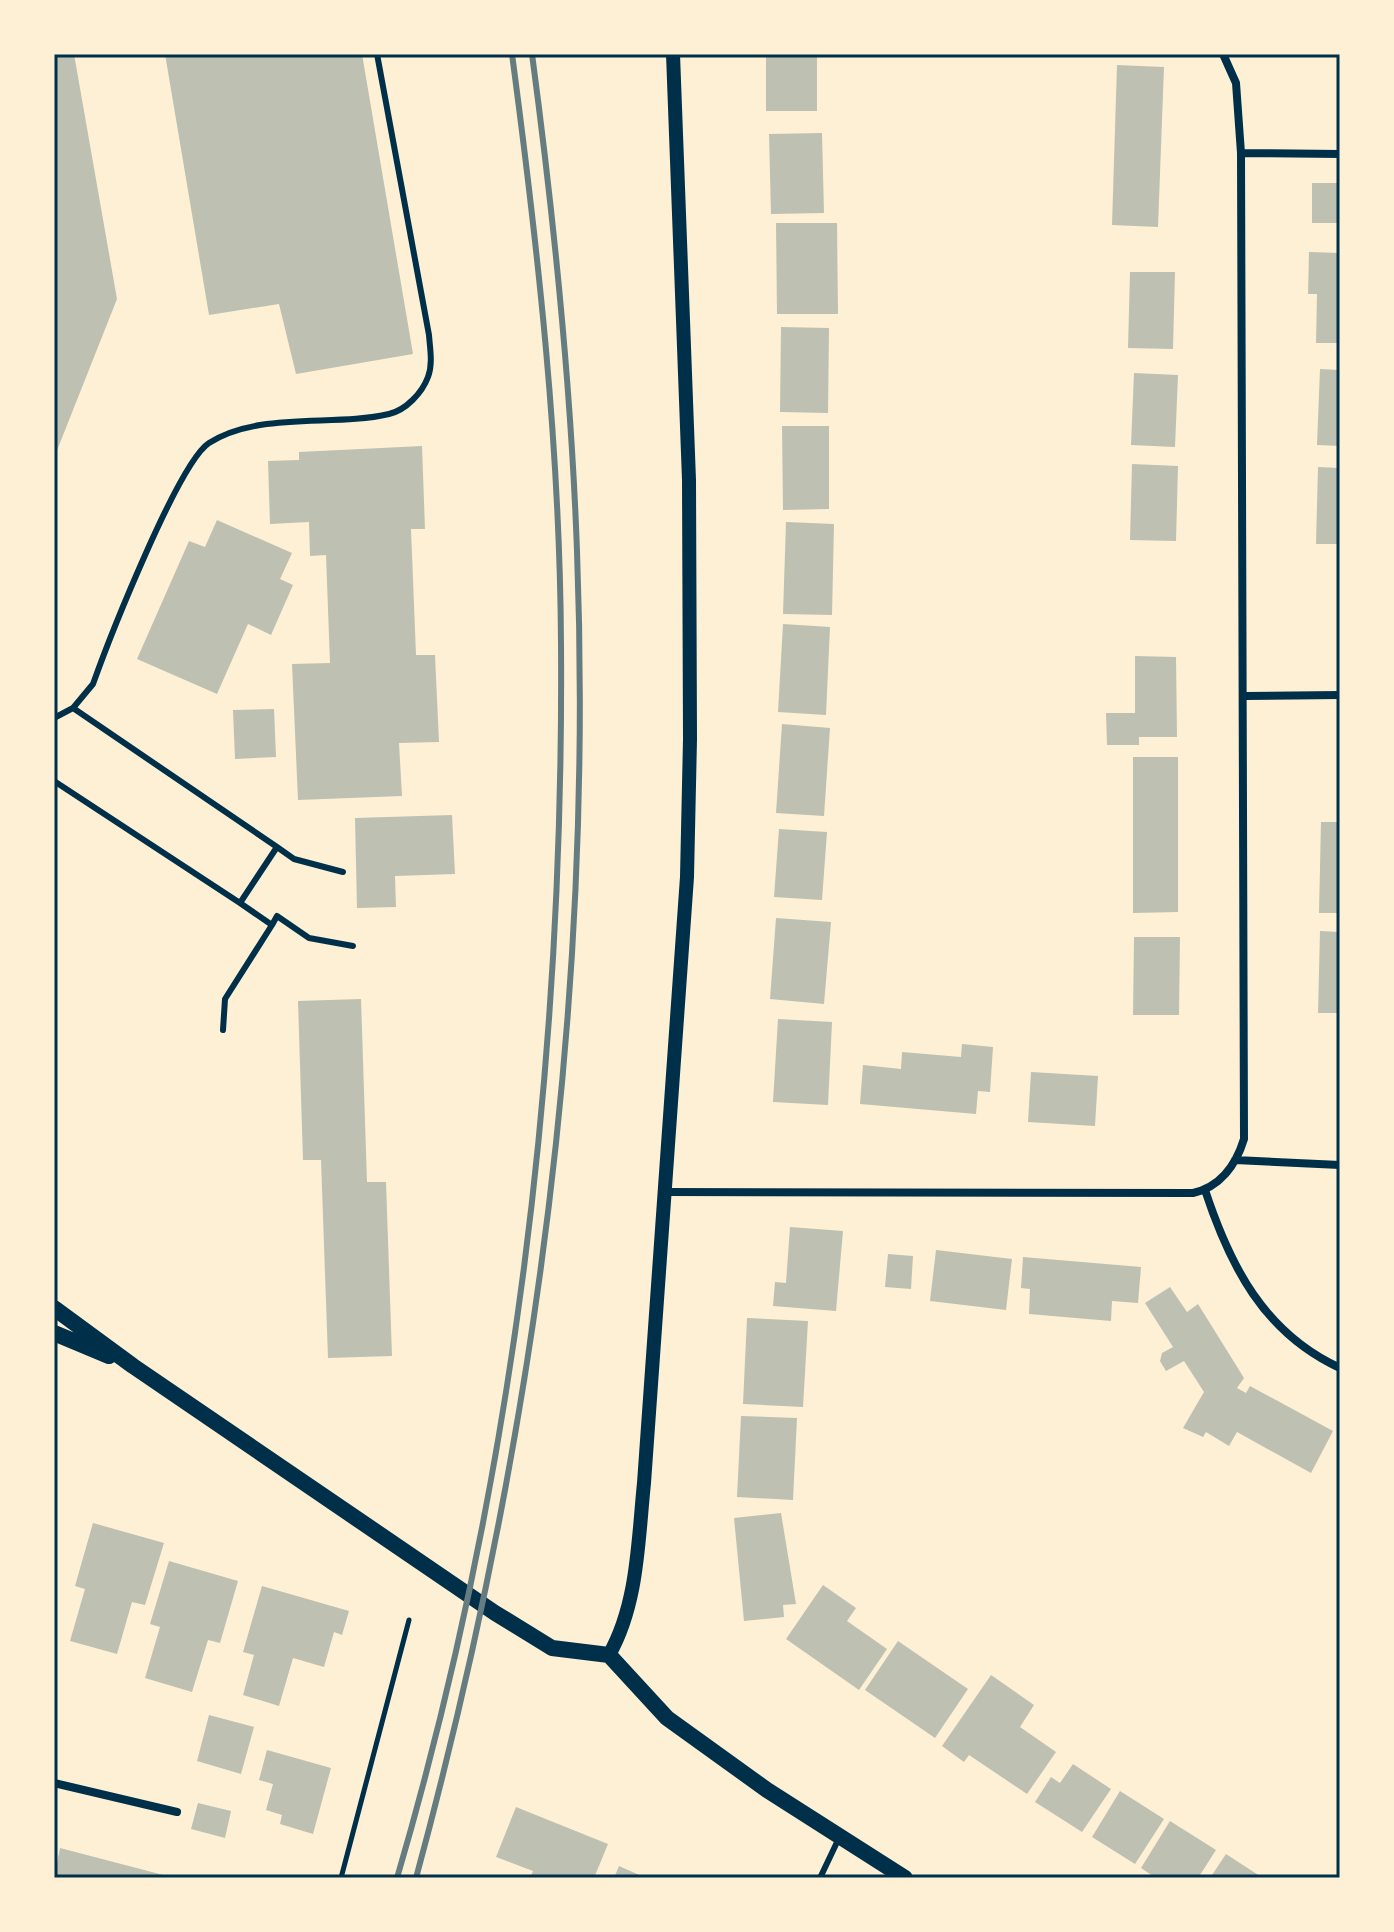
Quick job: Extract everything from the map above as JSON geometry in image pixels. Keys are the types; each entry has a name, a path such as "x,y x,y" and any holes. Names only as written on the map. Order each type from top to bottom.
{"main road":[{"path":"54,1308 422,1565 552,1648 609,1655 667,1718 736,1769 905,1878"},
{"path":"54,1333 133,1366"}],"street":[{"path":"609,1655 624,1630 634,1576 651,1410 687,877 692,618 673,54"},
{"path":"664,1192 1180,1194 1205,1190 1218,1182 1235,1160 1244,1139 1241,153 1236,83 1223,54"},
{"path":"1241,153 1340,154"},
{"path":"1245,696 1340,695"},
{"path":"1235,1160 1340,1165"},
{"path":"1205,1190 1228,1254 1260,1307 1283,1331 1340,1368"},
{"path":"54,1783 177,1812"}],"lane":[{"path":"54,718 73,708 93,684 177,488 207,444 230,434 275,424 390,414 416,396 428,378 431,365 429,335 377,54"},
{"path":"73,708 294,859 343,872"},
{"path":"54,781 272,925"},
{"path":"240,903 277,847"},
{"path":"223,1030 225,999 277,916 309,938 353,946"},
{"path":"820,1878 840,1836"}],"path":[{"path":"341,1878 409,1620"}],"building":[{"path":"54,54 74,54 117,299 54,458"},
{"path":"165,54 362,54 413,354 296,374 279,304 209,315"},
{"path":"766,54 817,54 817,111 766,111"},
{"path":"1117,65 1164,67 1158,227 1112,225"},
{"path":"822,133 824,213 771,214 769,134"},
{"path":"1312,183 1340,183 1340,223 1312,223"},
{"path":"776,223 837,223 838,314 777,314"},
{"path":"1309,252 1340,253 1340,343 1316,343 1317,294 1308,294"},
{"path":"1130,272 1175,272 1173,349 1128,348"},
{"path":"781,327 829,328 828,413 780,412"},
{"path":"1320,369 1340,370 1340,446 1317,445"},
{"path":"1134,373 1178,375 1175,447 1131,445"},
{"path":"782,426 829,426 829,509 783,510"},
{"path":"422,446 425,529 411,529 416,655 435,655 439,742 399,743 402,796 298,800 292,664 330,663 326,555 310,556 309,522 270,524 268,461 299,460 299,452"},
{"path":"1132,464 1178,466 1176,541 1130,540"},
{"path":"1318,467 1340,468 1340,544 1316,544"},
{"path":"217,520 292,553 280,579 293,585 271,635 248,624 217,694 137,659 189,541 205,547"},
{"path":"786,522 834,524 832,615 783,614"},
{"path":"783,624 830,627 826,715 778,712"},
{"path":"1135,656 1176,657 1177,737 1139,737 1139,745 1107,745 1106,713 1135,713"},
{"path":"274,709 276,757 235,759 233,710"},
{"path":"782,724 830,728 824,816 776,813"},
{"path":"1133,757 1178,757 1178,912 1133,913"},
{"path":"452,815 455,874 395,876 396,907 357,908 355,818"},
{"path":"1321,822 1340,822 1340,913 1319,913"},
{"path":"779,829 827,832 822,900 774,897"},
{"path":"776,918 831,922 824,1004 770,999"},
{"path":"1320,931 1340,932 1340,1013 1318,1013"},
{"path":"1134,937 1180,937 1179,1015 1133,1015"},
{"path":"361,999 367,1182 386,1182 392,1356 328,1358 321,1160 303,1160 298,1001"},
{"path":"778,1019 832,1022 828,1105 773,1102"},
{"path":"962,1044 993,1047 990,1092 978,1091 976,1114 860,1104 863,1065 901,1069 902,1052 961,1057"},
{"path":"1031,1072 1098,1076 1095,1126 1028,1122"},
{"path":"790,1227 843,1231 836,1311 773,1306 775,1282 786,1283"},
{"path":"936,1250 1012,1259 1006,1310 930,1301"},
{"path":"888,1254 913,1256 911,1289 885,1287"},
{"path":"1023,1257 1141,1267 1138,1303 1112,1301 1111,1321 1029,1314 1030,1289 1021,1288"},
{"path":"1170,1287 1187,1312 1198,1304 1244,1378 1237,1388 1246,1393 1250,1386 1333,1431 1311,1473 1237,1432 1229,1446 1206,1432 1203,1437 1183,1428 1204,1392 1184,1361 1166,1371 1160,1361 1162,1353 1173,1347 1145,1303"},
{"path":"747,1318 808,1321 803,1407 743,1404"},
{"path":"741,1416 797,1418 793,1500 737,1497"},
{"path":"781,1513 796,1604 783,1605 784,1617 744,1621 734,1518"},
{"path":"93,1523 164,1543 145,1605 132,1602 117,1654 70,1641 85,1589 75,1586"},
{"path":"169,1561 238,1581 220,1643 208,1640 192,1692 145,1678 160,1627 150,1624"},
{"path":"823,1585 856,1608 847,1621 887,1649 859,1690 786,1639"},
{"path":"262,1586 349,1611 342,1635 334,1632 324,1667 293,1658 279,1706 243,1695 254,1655 243,1652"},
{"path":"898,1641 968,1689 935,1738 865,1690"},
{"path":"991,1675 1034,1705 1020,1727 1056,1752 1027,1794 969,1755 964,1762 942,1746"},
{"path":"209,1715 254,1727 241,1774 197,1761"},
{"path":"267,1750 331,1768 313,1834 280,1824 282,1815 266,1810 273,1784 259,1780"},
{"path":"1073,1764 1111,1789 1082,1832 1035,1802 1051,1777 1060,1783"},
{"path":"1120,1791 1164,1819 1135,1864 1092,1837"},
{"path":"198,1803 231,1811 225,1838 191,1829"},
{"path":"516,1807 608,1844 594,1878 530,1878 533,1871 496,1857"},
{"path":"1170,1821 1216,1850 1198,1878 1156,1878 1141,1868"},
{"path":"60,1848 171,1877 171,1878 54,1878"},
{"path":"1226,1854 1263,1878 1210,1878"},
{"path":"619,1866 646,1878 614,1878"}],"railway":[{"path":"397,1878 438,1728 472,1576 501,1422 524,1267 541,1112 553,956 560,800 561,644 557,496 539,275 512,54"},
{"path":"416,1878 457,1716 493,1552 523,1387 547,1221 564,1054 575,887 580,719 571,427 532,54"}]}
